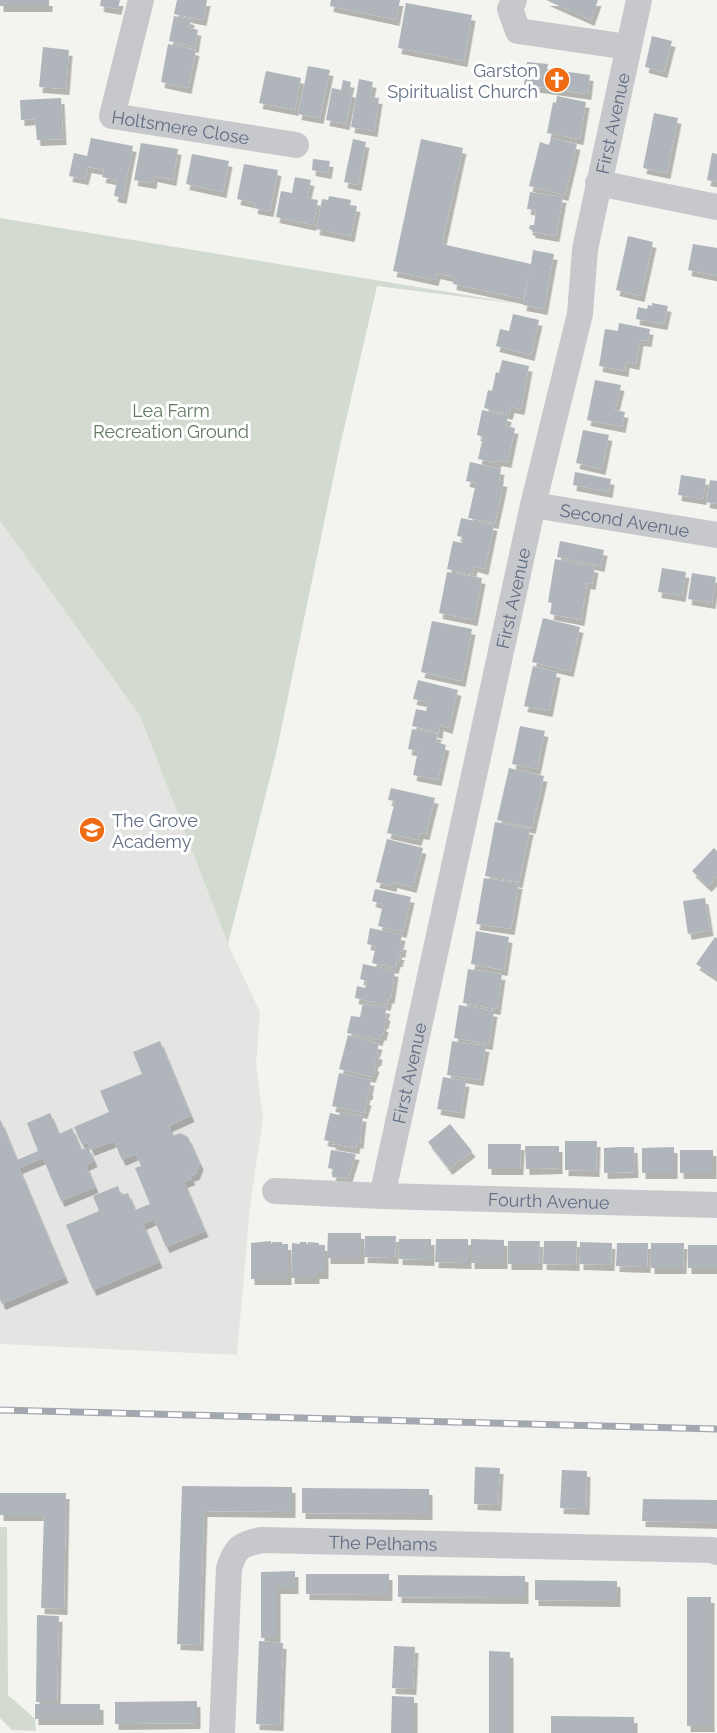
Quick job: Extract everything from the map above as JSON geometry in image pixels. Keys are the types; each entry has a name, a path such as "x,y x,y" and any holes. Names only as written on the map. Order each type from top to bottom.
{"street":[{"name":"Holtsmere Close","path":"141,0 112,116 296,145"},
{"path":"513,0 510,9 518,31 628,47"},
{"name":"First Avenue","path":"382,1196 533,505 580,314 585,249 639,0"},
{"path":"598,183 717,207"},
{"name":"Second Avenue","path":"533,505 717,536"},
{"name":"Fourth Avenue","path":"275,1191 717,1205"},
{"name":"The Pelhams","path":"222,1733 229,1568 234,1555 242,1545 261,1540 712,1550 717,1552"}],"shaded area":[{"name":"The Grove Academy","path":"0,521 140,716 228,944 260,1012 256,1064 263,1118 250,1206 237,1355 0,1344"}],"green space":[{"name":"Lea Farm Recreation Ground","path":"0,218 520,304 377,286 340,446 276,754 228,944 140,716 0,521"},
{"path":"0,1527 7,1527 8,1695 35,1719 36,1731 12,1730 0,1718"}],"building":[{"path":"0,0 49,0 49,6 0,6"},
{"path":"101,0 120,0 118,9 100,6"},
{"path":"177,0 207,0 203,20 174,14"},
{"path":"331,0 400,0 396,20 330,6"},
{"path":"546,0 598,0 591,20"},
{"path":"406,3 472,15 464,61 398,48"},
{"path":"174,16 191,19 189,28 198,30 195,47 169,41"},
{"path":"652,36 672,41 664,72 645,67"},
{"path":"168,44 196,50 188,88 161,82"},
{"path":"43,47 69,50 66,89 39,87"},
{"name":"Garston Spiritualist Church","path":"527,62 548,64 547,69 590,75 588,94 524,85"},
{"path":"308,66 330,70 320,118 298,114"},
{"path":"266,71 301,78 295,110 259,103"},
{"path":"359,79 373,82 370,97 379,98 374,131 351,127"},
{"path":"343,80 351,82 349,91 353,92 346,124 326,120 332,88 341,90"},
{"path":"557,96 586,102 580,139 547,133 553,102 556,103"},
{"path":"61,98 63,139 37,140 35,119 21,120 20,100"},
{"path":"654,113 678,118 667,173 643,168"},
{"path":"91,138 133,146 123,198 114,196 117,180 102,177 104,170 88,167 85,179 69,176 74,153 87,156"},
{"path":"551,138 577,144 565,195 529,186 540,142 549,145"},
{"path":"353,139 366,142 358,185 344,182"},
{"path":"421,139 463,148 442,244 531,264 533,250 554,254 544,309 523,305 530,268 523,299 453,284 454,277 437,273 435,280 393,271"},
{"path":"141,143 178,149 173,180 154,176 153,183 134,180"},
{"path":"712,153 717,154 717,182 707,180"},
{"path":"192,154 229,161 223,192 186,184"},
{"path":"313,159 330,161 328,173 312,170"},
{"path":"244,164 278,170 270,211 254,208 255,203 237,199"},
{"path":"295,177 311,180 307,198 318,200 313,225 276,217 281,191 292,193"},
{"path":"530,192 563,197 556,236 532,232 529,229 530,225 534,225 536,210 527,209"},
{"path":"329,196 351,200 350,205 357,206 351,236 316,229 322,199 328,200"},
{"path":"628,236 653,242 641,296 616,290"},
{"path":"693,244 717,248 717,276 688,270"},
{"path":"652,303 668,306 664,324 636,319 638,307 647,309 648,305 652,306"},
{"path":"513,314 539,320 531,355 496,346 500,329 509,331"},
{"path":"619,323 650,329 648,341 640,340 636,364 626,362 625,371 599,366 605,329 618,331"},
{"path":"502,360 529,366 521,409 511,407 509,414 484,408 488,390 492,391 496,372 499,373"},
{"path":"595,380 621,385 615,410 625,412 622,427 587,420"},
{"path":"482,410 508,416 506,426 515,428 508,462 498,460 497,463 478,459 483,437 477,435"},
{"path":"583,430 609,435 602,469 576,463"},
{"path":"470,462 501,469 499,480 504,481 495,523 468,518 476,483 466,481"},
{"path":"575,472 611,479 609,492 573,485"},
{"path":"681,475 706,479 703,499 678,495"},
{"path":"710,480 717,481 717,504 706,502"},
{"path":"461,518 494,525 485,569 474,566 472,575 447,569 453,541 462,543 463,537 457,536"},
{"path":"560,541 604,550 601,566 557,557"},
{"path":"555,559 595,567 592,584 587,583 581,620 550,614 552,603 548,602"},
{"path":"662,568 686,572 682,596 658,592"},
{"path":"447,572 482,578 474,620 439,613"},
{"path":"692,573 716,577 712,603 688,599"},
{"path":"543,618 580,627 570,671 532,662"},
{"path":"432,621 472,629 462,681 421,672"},
{"path":"533,666 557,672 549,711 524,706"},
{"path":"418,680 458,690 449,728 440,725 439,733 412,726 416,709 426,711 428,702 413,699"},
{"path":"520,726 545,731 537,769 512,764"},
{"path":"412,729 438,734 436,742 446,745 438,780 413,775 418,751 408,749"},
{"path":"509,768 544,776 532,828 497,820"},
{"path":"391,788 435,798 426,834 420,833 418,840 387,833 395,801 388,800"},
{"path":"495,822 530,829 519,882 485,876"},
{"path":"387,839 423,848 413,887 394,882 393,886 376,882"},
{"path":"714,848 717,851 717,877 708,886 692,871"},
{"path":"484,878 519,883 511,929 476,924"},
{"path":"375,889 411,897 403,932 378,926 383,904 372,901"},
{"path":"705,898 710,930 688,934 683,901"},
{"path":"370,928 402,935 400,944 403,944 402,952 399,951 398,954 401,954 395,968 372,963 376,946 367,944"},
{"path":"476,931 509,937 504,970 471,964"},
{"path":"715,937 717,938 717,978 696,964"},
{"path":"363,964 395,971 391,998 389,997 387,1005 355,998 357,986 365,988 367,981 360,979"},
{"path":"468,969 502,974 497,1009 463,1003"},
{"path":"363,1003 387,1008 383,1035 381,1034 379,1040 347,1033 351,1016 360,1017"},
{"path":"459,1005 494,1011 489,1044 454,1038"},
{"path":"348,1035 379,1044 376,1053 379,1054 378,1060 374,1065 376,1066 372,1077 339,1069"},
{"path":"160,1041 191,1116 169,1126 173,1136 180,1133 188,1137 200,1164 196,1174 190,1176 192,1179 184,1182 205,1231 166,1247 154,1219 143,1224 159,1262 93,1290 66,1225 99,1211 93,1196 118,1186 121,1195 128,1193 135,1210 150,1204 135,1168 141,1166 136,1154 122,1160 114,1141 91,1150 88,1143 82,1145 74,1127 109,1112 100,1091 142,1074 133,1052"},
{"path":"452,1041 486,1046 480,1080 447,1075"},
{"path":"339,1073 371,1080 364,1113 332,1106"},
{"path":"443,1077 466,1081 461,1113 437,1109"},
{"path":"340,1112 363,1116 360,1143 357,1142 356,1148 332,1144 333,1142 324,1140 330,1113 339,1115"},
{"path":"50,1113 59,1134 72,1128 81,1150 88,1147 94,1161 86,1165 95,1187 61,1201 43,1158 19,1168 65,1277 2,1304 0,1299 0,1119 17,1160 38,1151 27,1123"},
{"path":"450,1124 472,1151 449,1169 428,1142"},
{"path":"565,1141 597,1141 596,1171 565,1170"},
{"path":"488,1144 521,1144 520,1169 488,1169"},
{"path":"525,1146 559,1146 559,1168 526,1169"},
{"path":"634,1147 635,1172 604,1173 604,1148"},
{"path":"674,1147 674,1173 642,1173 642,1148"},
{"path":"331,1150 356,1154 348,1179 332,1177 333,1169 328,1168"},
{"path":"680,1150 713,1150 713,1173 680,1173"},
{"path":"328,1233 361,1233 361,1258 327,1258"},
{"path":"365,1236 396,1236 395,1258 364,1257"},
{"path":"399,1239 431,1239 431,1260 399,1259"},
{"path":"436,1239 468,1239 468,1263 435,1262"},
{"path":"471,1239 504,1240 504,1263 471,1263"},
{"path":"271,1241 271,1244 282,1242 282,1244 288,1244 288,1279 251,1279 251,1243"},
{"path":"508,1241 540,1241 539,1264 508,1264"},
{"path":"544,1241 577,1241 576,1265 543,1264"},
{"path":"300,1242 306,1242 308,1245 308,1242 325,1245 325,1273 316,1273 316,1278 291,1278 292,1243 300,1244"},
{"path":"580,1242 612,1243 611,1265 580,1264"},
{"path":"617,1243 648,1243 647,1267 616,1266"},
{"path":"651,1243 684,1243 683,1268 651,1268"},
{"path":"688,1245 717,1245 717,1268 688,1268"},
{"path":"475,1467 500,1468 498,1505 474,1504"},
{"path":"562,1470 587,1471 586,1509 560,1508"},
{"path":"182,1486 292,1487 292,1512 204,1511 200,1645 177,1644"},
{"path":"302,1488 429,1489 429,1514 302,1513"},
{"path":"0,1493 66,1493 64,1609 41,1608 44,1515 0,1515"},
{"path":"643,1499 717,1500 717,1523 642,1521"},
{"path":"295,1571 295,1588 277,1588 277,1638 261,1638 261,1572"},
{"path":"306,1574 389,1574 389,1595 306,1594"},
{"path":"398,1575 525,1576 525,1598 398,1597"},
{"path":"535,1580 617,1581 617,1601 535,1600"},
{"path":"687,1597 711,1597 711,1726 687,1726"},
{"path":"37,1615 59,1616 57,1702 36,1702"},
{"path":"259,1641 283,1643 280,1725 256,1724"},
{"path":"394,1646 415,1647 413,1689 392,1688"},
{"path":"489,1651 510,1652 510,1733 489,1733"},
{"path":"392,1696 414,1697 414,1733 391,1733"},
{"path":"197,1701 197,1723 115,1724 115,1702"},
{"path":"35,1704 100,1704 100,1719 35,1719"},
{"path":"551,1716 634,1717 634,1733 551,1733"}],"railway":[{"path":"0,1410 717,1429"}],"place":[{"name":"Garston Spiritualist Church","path":"557,80"},
{"name":"The Grove Academy","path":"92,830"}]}
